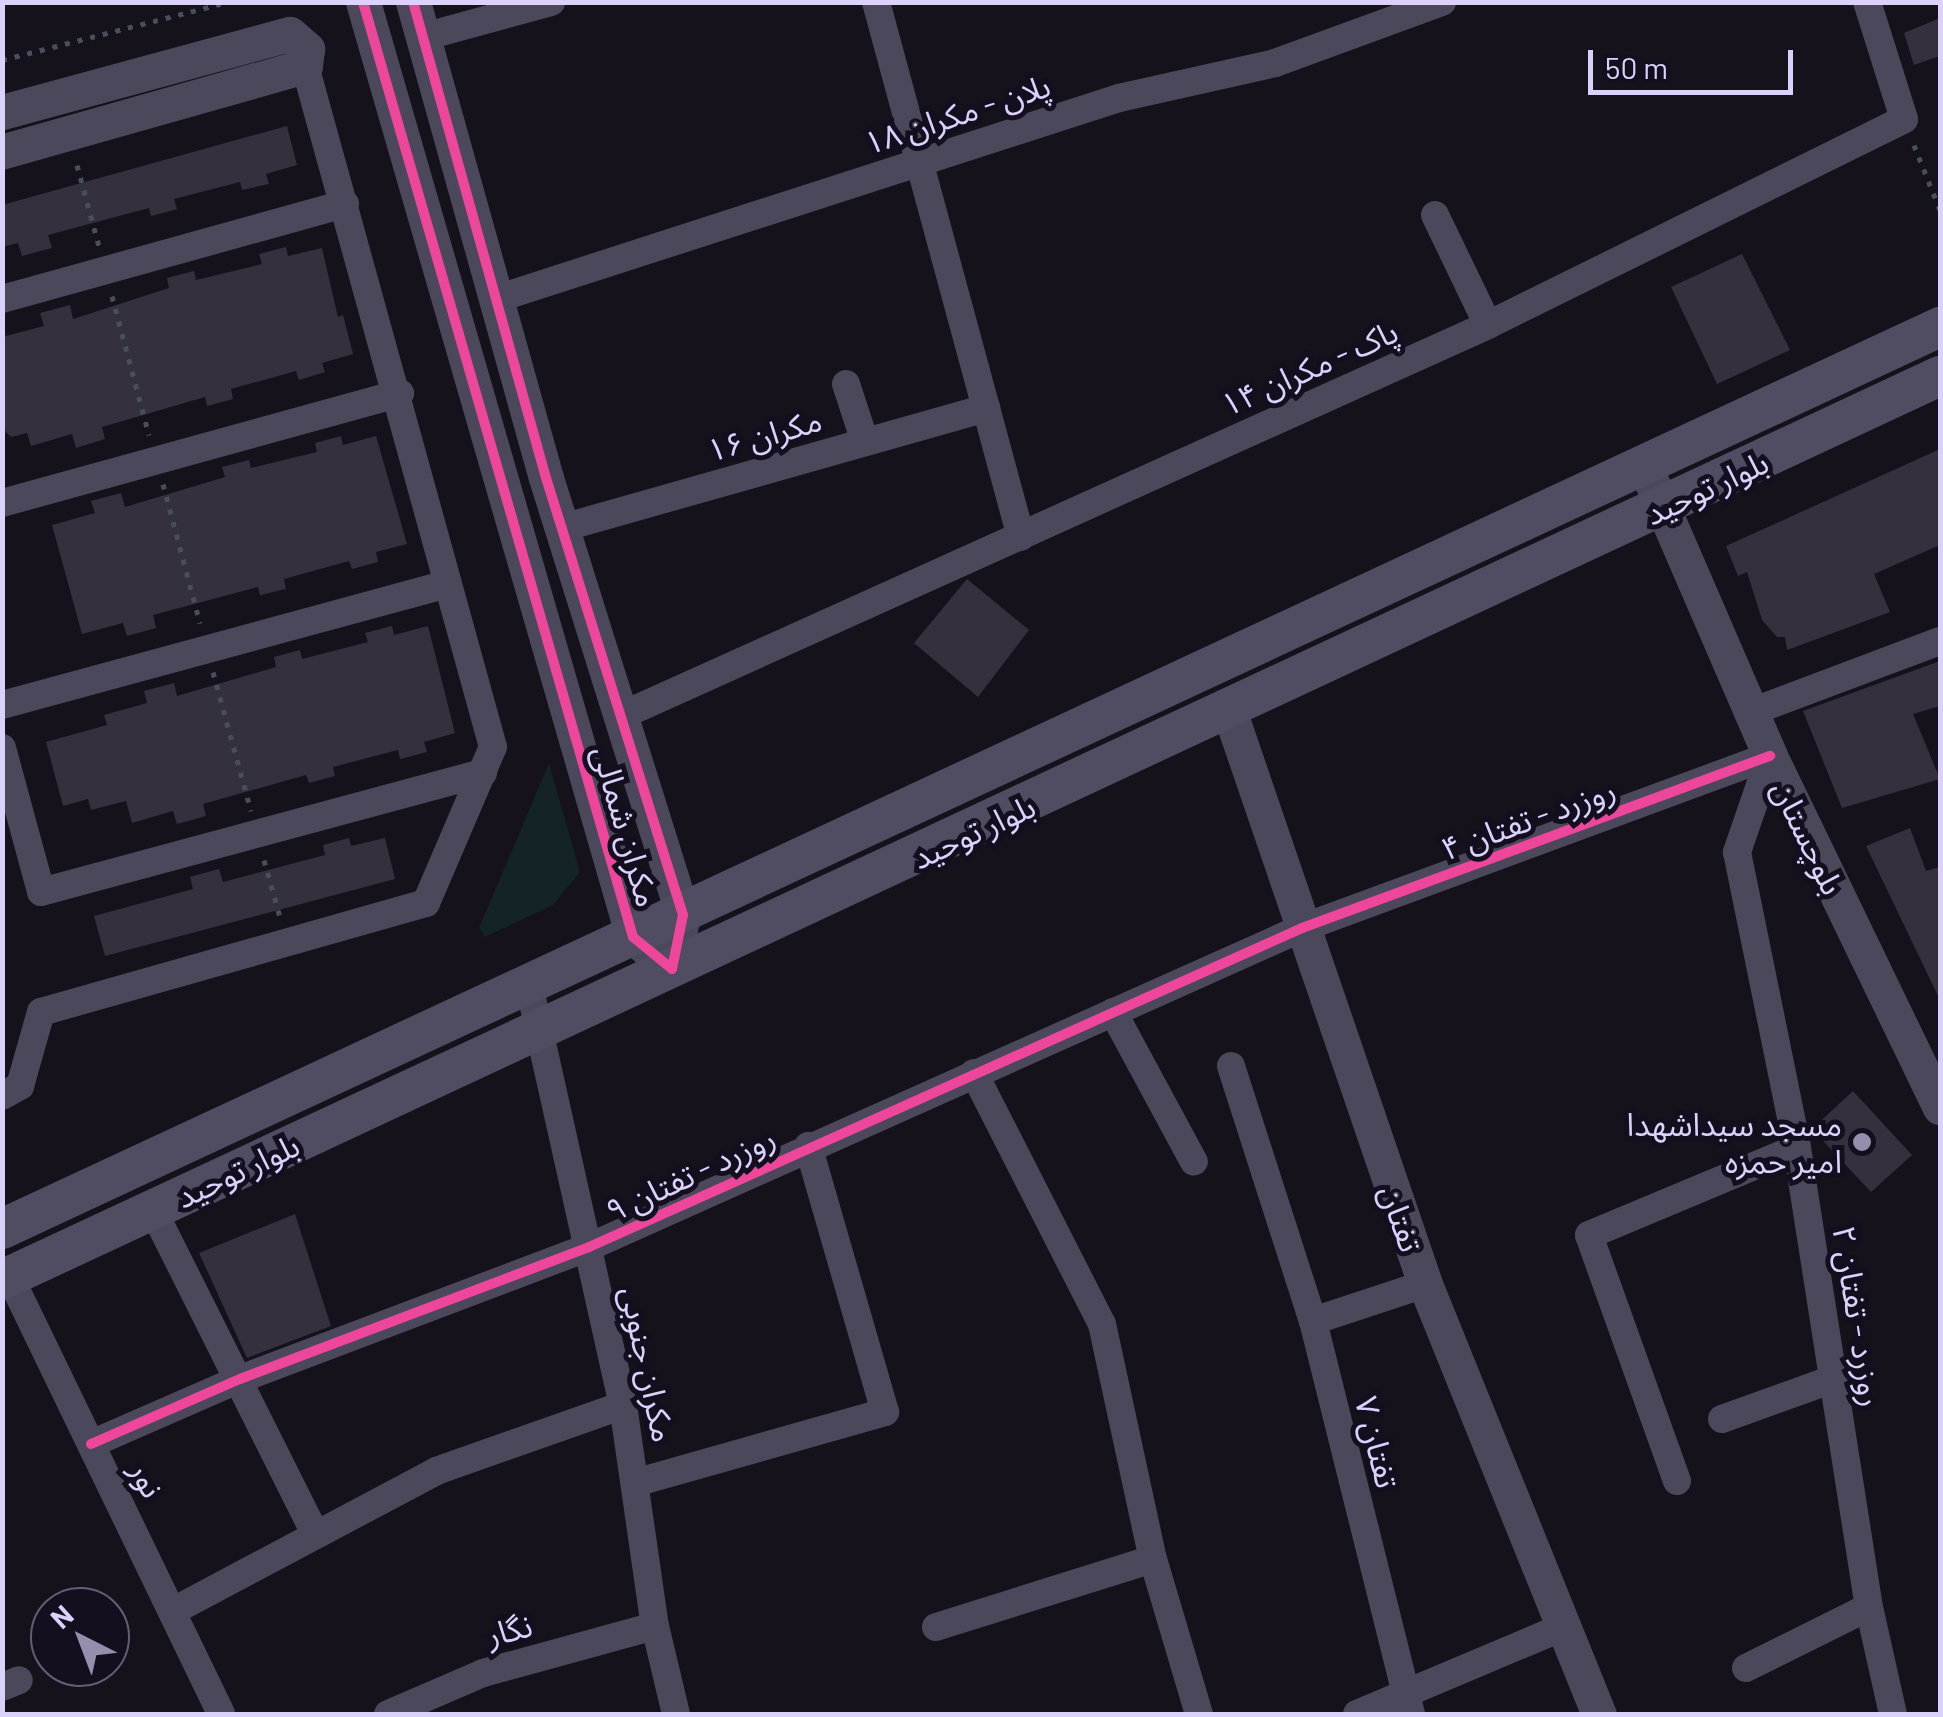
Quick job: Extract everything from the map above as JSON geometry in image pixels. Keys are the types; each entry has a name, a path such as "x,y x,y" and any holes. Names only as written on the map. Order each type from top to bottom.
{"main road":[{"name":"بلوار توحید","path":"2,1229 1646,468 1940,327"},
{"name":"بلوار توحید","path":"6,1278 1230,712 1940,376"}],"street":[{"name":"مکران شمالی","path":"363,2 633,937 672,968 683,915 624,714 562,528 413,2"},
{"path":"423,37 551,2"},
{"path":"876,2 1022,537"},
{"name":"پلان - مکران ۱۸","path":"496,299 1119,98 1275,63 1442,2"},
{"path":"1868,2 1904,119"},
{"path":"2,112 298,50"},
{"path":"2,152 298,50"},
{"path":"2,1096 20,1086 41,1012 426,903 493,747 400,393 298,50"},
{"name":"پاک - مکران ۱۴","path":"624,714 1488,324 1904,119"},
{"path":"2,299 345,204"},
{"path":"1434,215 1488,324"},
{"path":"846,384 864,442"},
{"path":"2,503 400,393"},
{"name":"مکران ۱۶","path":"562,528 986,408"},
{"name":"بلوچستان","path":"1646,468 1770,756 1940,1106"},
{"path":"2,706 448,584"},
{"path":"1750,712 1940,641"},
{"name":"تفتان","path":"1230,712 1425,1284 1560,1628 1599,1714"},
{"path":"573,728 624,714"},
{"path":"2,748 42,892 484,773"},
{"name":"روزرد - تفتان ۴","path":"1302,928 1770,756"},
{"name":"روزرد - تفتان ۲","path":"1770,756 1738,852 1797,1148 1869,1606 1893,1714"},
{"name":"روزرد - تفتان ۹","path":"91,1444 240,1379 589,1247 1302,928"},
{"name":"مکران جنوبی","path":"529,986 623,1405 638,1482 655,1626 676,1714"},
{"path":"1113,1012 1194,1162"},
{"name":"تفتان ۷","path":"1231,1066 1313,1321 1407,1705"},
{"path":"974,1073 1102,1324 1153,1559 1199,1714"},
{"path":"638,1482 885,1412 808,1146"},
{"path":"1677,1481 1589,1235 1797,1148"},
{"path":"153,1210 315,1533"},
{"name":"نور","path":"6,1278 175,1610 221,1714"},
{"path":"1313,1321 1425,1284"},
{"path":"1722,1419 1833,1380"},
{"path":"175,1610 315,1533 489,1448 623,1405"},
{"path":"936,1627 1153,1559"},
{"path":"1746,1668 1869,1606"},
{"name":"نگار","path":"388,1714 483,1672 655,1626"},
{"path":"1357,1714 1407,1705 1560,1628"}],"path":[{"path":"2,60 228,2"},
{"path":"1904,119 1940,210"},
{"path":"77,165 287,944"}],"shaded area":[{"path":"549,763 580,872 553,905 485,937 479,928"}],"building":[{"path":"1940,18 1940,56 1914,65 1904,33"},
{"path":"287,126 297,165 266,174 269,184 242,190 240,182 174,199 177,209 163,213 151,216 149,208 48,235 52,248 22,256 18,243 2,247 2,205"},
{"path":"286,247 288,256 322,248 338,317 343,315 353,354 322,363 325,372 299,380 296,371 231,389 233,399 207,406 205,397 102,427 105,439 76,448 72,434 31,446 27,433 11,437 2,428 2,337 44,326 40,313 70,305 73,319 169,288 167,278 194,271 196,280 262,264 259,254"},
{"path":"1742,254 1790,350 1717,384 1671,287"},
{"path":"341,436 343,445 376,436 407,544 376,552 378,562 352,569 349,561 284,579 286,589 260,595 258,587 153,615 156,628 127,636 123,623 82,634 52,525 95,513 91,501 121,493 125,507 225,477 222,467 249,460 251,468 317,452 315,443"},
{"path":"1940,449 1940,545 1874,574 1890,612 1787,650 1785,637 1777,637 1762,620 1747,572 1738,576 1726,546"},
{"path":"967,579 1029,630 978,697 914,643"},
{"path":"392,626 394,635 428,626 455,733 424,742 427,752 400,759 398,750 333,767 335,776 309,783 306,775 203,804 206,816 177,824 173,811 132,823 126,801 91,810 88,799 63,806 46,742 107,725 104,715 147,703 144,691 174,683 177,696 276,667 274,657 300,650 302,659 368,642 365,633"},
{"path":"1940,661 1940,706 1913,714 1940,779 1842,808 1803,711"},
{"path":"1910,828 1926,871 1940,867 1940,1000 1866,846"},
{"path":"349,838 351,846 385,838 395,879 105,956 94,916 193,889 190,877 219,869 223,882 325,855 323,845"},
{"name":"مسجد سیداشهدا امیر حمزه","path":"1853,1091 1912,1155 1871,1192 1812,1129"},
{"path":"295,1214 331,1326 247,1358 199,1253"}],"cycle path":[{"path":"363,2 633,937 672,969 683,915 546,478 413,2"},
{"path":"91,1444 240,1379 589,1247 1302,928 1770,756"}],"place":[{"name":"مسجد سیداشهدا امیر حمزه","path":"1862,1142"}]}
